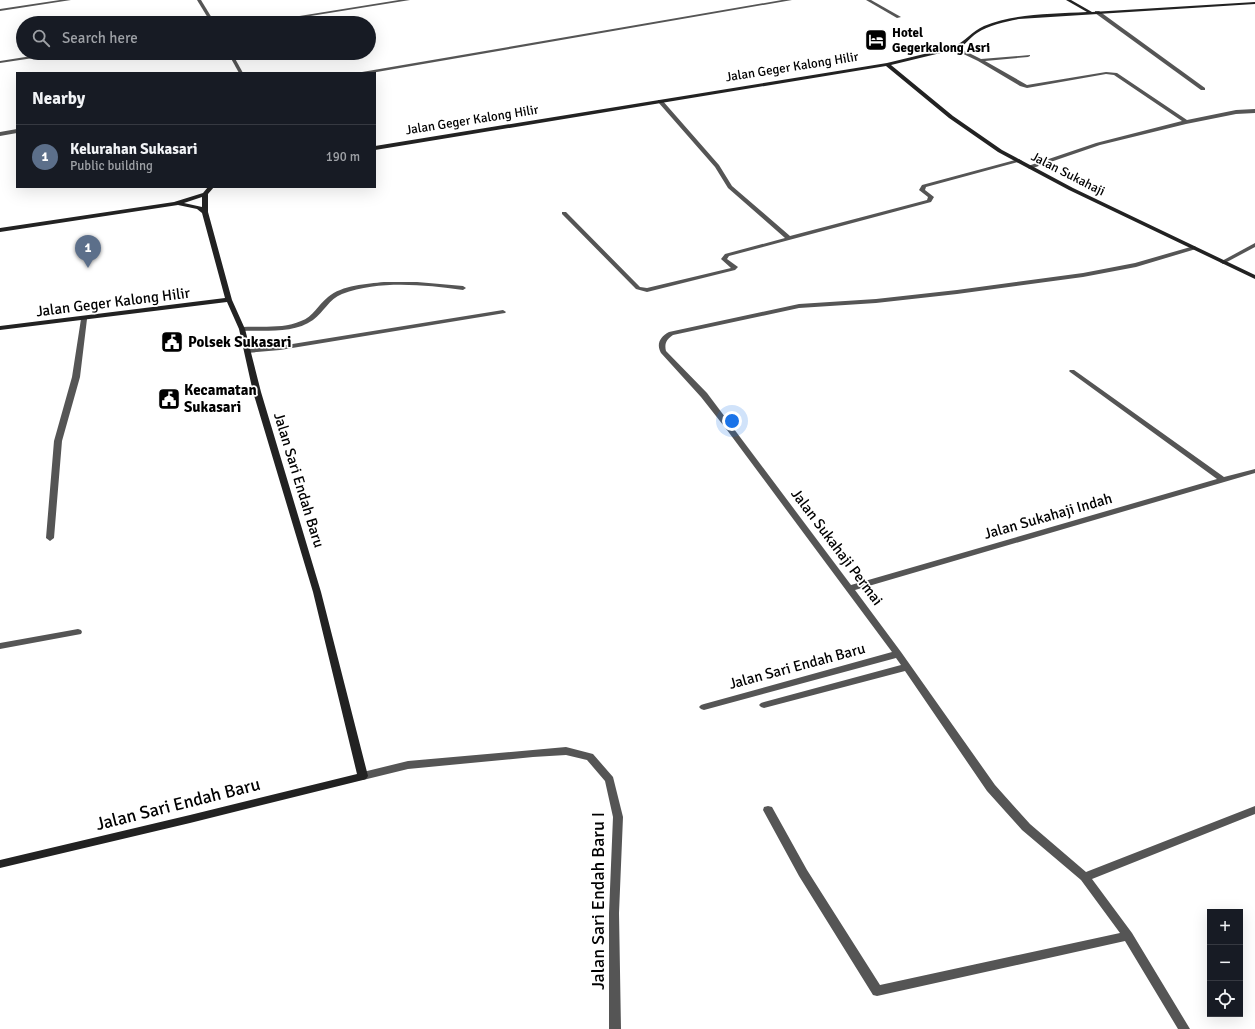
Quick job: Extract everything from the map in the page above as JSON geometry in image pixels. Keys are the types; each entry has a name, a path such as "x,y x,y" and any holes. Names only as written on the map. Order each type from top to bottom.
{"main road":[{"path":"1068,0 1094,12"},
{"name":"Jalan Geger Kalong Hilir","path":"376,148 887,64 955,48 964,44 976,32 1006,21 1094,12 1255,3"},
{"name":"Jalan Sukahaji","path":"887,64 951,117 1000,151 1071,189 1255,277"},
{"path":"175,204 205,194 210,188"},
{"name":"Jalan Sari Endah Baru","path":"0,864 190,820 363,776 317,592 261,407 242,329 230,300 205,212 205,194"},
{"path":"0,230 175,204 188,204 205,212"},
{"name":"Jalan Geger Kalong Hilir","path":"0,328 84,319 230,300"}],"street":[{"path":"0,10 69,0"},
{"path":"198,0 208,16"},
{"path":"304,16 408,0"},
{"path":"368,72 790,0"},
{"path":"868,0 900,17"},
{"path":"1094,12 1203,89"},
{"path":"955,48 980,60 1027,87 1106,73 1115,74 1186,122"},
{"path":"980,60 1028,56"},
{"path":"0,62 16,60"},
{"path":"234,60 240,72"},
{"path":"660,101 717,166 730,186 788,236"},
{"path":"1030,167 1098,144 1186,122 1236,112 1255,111"},
{"path":"0,134 16,131"},
{"path":"564,213 638,288 647,290 733,270 735,267 724,259 727,255 929,201 931,197 922,190 924,186 1019,161"},
{"path":"1224,262 1255,245"},
{"name":"Jalan Sukahaji Permai","path":"1184,1029 1128,936 1085,877 1026,827 991,788 898,654 850,588 722,417 704,395 663,352 661,346 665,336 671,332 799,306 869,302 1083,275 1136,265 1194,248"},
{"path":"242,329 291,326 307,321 333,296 352,289 406,283 422,283 463,288"},
{"path":"247,351 280,348 503,312"},
{"path":"50,538 58,441 76,377 84,319"},
{"path":"1072,371 1223,480"},
{"name":"Jalan Sukahaji Indah","path":"850,588 1255,471"},
{"path":"0,646 78,632"},
{"name":"Jalan Sari Endah Baru","path":"704,707 898,654"},
{"path":"764,705 907,667"},
{"name":"Jalan Sari Endah Baru","path":"363,776 408,765 566,751"},
{"name":"Jalan Sari Endah Baru I","path":"566,751 590,757 610,780 618,817 614,913 615,1029"},
{"path":"768,810 803,873 877,991 1128,936"},
{"path":"1085,877 1255,810"}],"place":[{"name":"Hotel Gegerkalong Asri","path":"876,40"},
{"name":"Kelurahan Sukasari","path":"88,268"},
{"name":"Polsek Sukasari","path":"172,342"},
{"name":"Kecamatan Sukasari","path":"169,399"}]}
